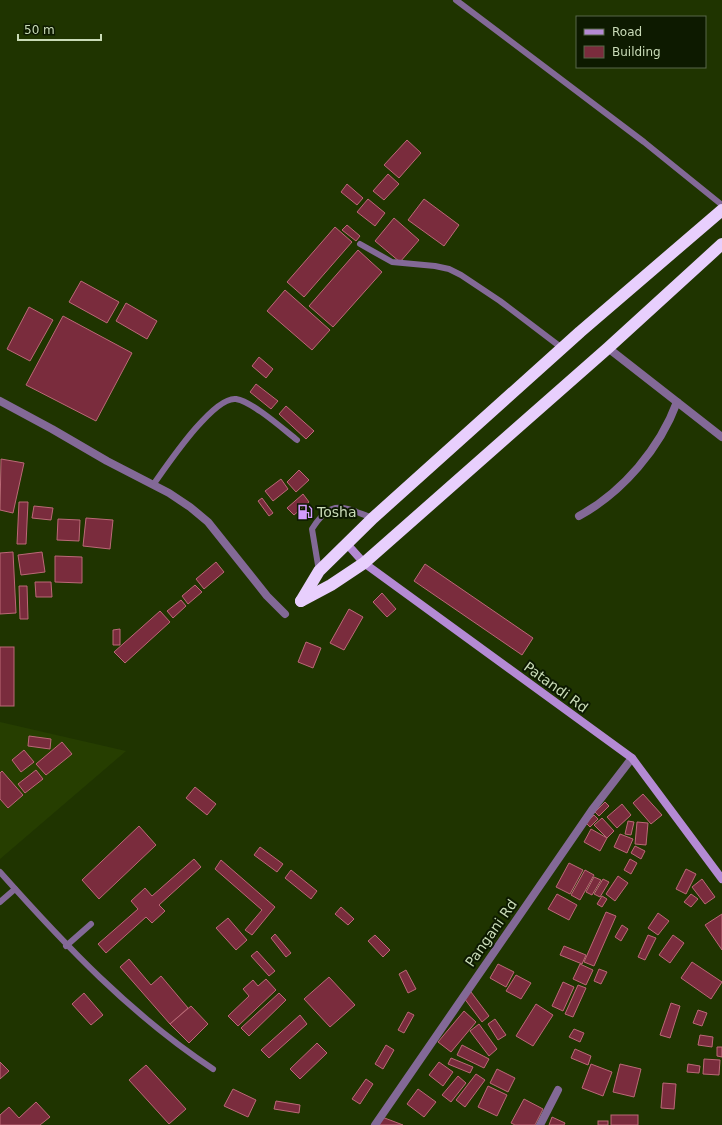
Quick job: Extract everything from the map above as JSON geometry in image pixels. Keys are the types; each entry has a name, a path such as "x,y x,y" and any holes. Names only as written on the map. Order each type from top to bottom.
{"highway":[{"path":"720,217 562,348 374,518 319,571 301,601 331,585 364,563 608,348 722,244"}],"street":[{"path":"608,348 722,437"},
{"path":"0,401 185,503 208,522 267,596 285,614"},
{"path":"579,516 593,509 632,474 669,422 677,402"},
{"name":"Patandi Rd","path":"347,544 364,563 632,758 722,879"},
{"name":"Pangani Rd","path":"375,1125 592,810 632,758"},
{"path":"540,1125 558,1090"}],"lane":[{"path":"456,0 644,142 722,205"},
{"path":"360,244 392,262 435,266 449,269 461,275 500,301 562,348"},
{"path":"153,485 192,432 212,411 228,401 235,399 263,413 297,440"},
{"path":"319,571 312,529 316,522 332,508 338,506 374,518"},
{"path":"0,872 66,946 94,974 180,1047 213,1069"},
{"path":"0,902 15,889"},
{"path":"66,946 91,924"}],"shaded area":[{"path":"0,722 126,751 0,859"}],"building":[{"path":"407,140 421,153 399,178 384,165"},
{"path":"388,174 399,184 384,200 373,191"},
{"path":"347,184 363,198 357,205 341,192"},
{"path":"368,199 385,213 375,226 357,212"},
{"path":"424,199 459,225 444,246 408,220"},
{"path":"394,218 419,240 400,262 375,241"},
{"path":"347,225 360,236 356,241 342,230"},
{"path":"335,227 352,242 304,297 287,282"},
{"path":"358,250 382,272 333,327 309,306"},
{"path":"81,281 119,302 107,323 69,302"},
{"path":"285,290 330,330 312,350 267,311"},
{"path":"126,303 157,321 147,339 116,321"},
{"path":"29,307 53,320 30,361 7,349"},
{"path":"63,316 132,353 96,421 26,385"},
{"path":"259,357 273,369 266,378 252,366"},
{"path":"256,384 278,401 271,409 250,392"},
{"path":"286,406 314,431 306,439 279,414"},
{"path":"1,459 24,463 13,513 0,510"},
{"path":"299,470 309,480 296,492 287,482"},
{"path":"281,479 288,489 273,501 265,491"},
{"path":"303,494 309,502 294,515 287,508"},
{"path":"262,498 273,513 269,516 258,501"},
{"path":"19,502 28,502 26,544 17,544"},
{"path":"34,506 53,508 51,520 32,518"},
{"path":"86,518 113,520 110,549 83,546"},
{"path":"58,519 80,520 79,541 57,540"},
{"path":"13,552 16,613 0,614 0,553"},
{"path":"42,552 45,572 21,575 18,555"},
{"path":"55,556 82,557 82,583 55,582"},
{"path":"216,562 224,572 204,589 196,579"},
{"path":"425,564 533,638 522,655 414,581"},
{"path":"35,582 51,582 52,597 36,597"},
{"path":"195,585 202,592 188,604 182,596"},
{"path":"19,586 27,586 28,619 20,619"},
{"path":"382,593 396,609 387,617 373,602"},
{"path":"181,600 186,606 173,618 167,611"},
{"path":"349,609 363,617 344,650 330,643"},
{"path":"160,611 170,622 125,663 114,652"},
{"path":"120,629 120,645 113,645 113,630"},
{"path":"306,642 321,648 313,668 298,662"},
{"path":"0,647 14,647 14,706 0,706"},
{"path":"29,736 51,739 50,749 28,746"},
{"path":"62,742 72,754 46,775 36,764"},
{"path":"24,750 34,762 21,772 12,760"},
{"path":"36,770 43,779 25,793 18,784"},
{"path":"2,771 23,795 8,808 0,799 0,773"},
{"path":"195,787 216,804 207,815 186,798"},
{"path":"643,794 662,815 651,824 633,803"},
{"path":"605,802 609,806 599,816 595,812"},
{"path":"622,804 631,815 617,828 607,817"},
{"path":"594,815 598,819 590,827 586,823"},
{"path":"602,818 614,831 607,838 594,825"},
{"path":"628,821 634,822 631,835 625,834"},
{"path":"637,822 648,823 646,845 635,844"},
{"path":"139,826 156,845 99,899 82,880"},
{"path":"591,829 607,838 600,851 584,842"},
{"path":"620,834 633,839 627,853 614,847"},
{"path":"635,846 645,851 641,859 631,853"},
{"path":"260,847 283,864 277,872 254,855"},
{"path":"194,859 201,867 159,905 165,911 152,923 146,917 106,953 98,944 138,909 131,901 145,888 152,896"},
{"path":"630,859 637,863 631,874 624,870"},
{"path":"221,860 275,907 252,935 245,930 262,910 215,869"},
{"path":"569,863 583,870 570,894 556,887"},
{"path":"686,869 696,874 686,894 676,889"},
{"path":"291,870 317,891 311,899 285,878"},
{"path":"585,870 594,875 580,900 571,895"},
{"path":"618,876 628,883 615,901 606,894"},
{"path":"594,877 601,880 592,895 586,892"},
{"path":"603,879 609,882 600,897 594,894"},
{"path":"702,879 715,897 705,904 692,887"},
{"path":"557,894 577,905 569,920 548,909"},
{"path":"691,894 698,899 691,907 684,902"},
{"path":"602,896 607,899 602,907 597,904"},
{"path":"341,907 354,919 348,925 335,914"},
{"path":"606,912 616,916 594,966 584,962"},
{"path":"658,913 669,921 658,935 648,928"},
{"path":"722,914 722,950 705,925"},
{"path":"228,918 247,940 236,950 216,928"},
{"path":"622,925 628,929 621,941 615,937"},
{"path":"275,934 291,953 286,957 271,938"},
{"path":"375,935 390,950 383,957 368,941"},
{"path":"648,935 656,938 645,960 638,957"},
{"path":"673,935 684,943 670,963 659,955"},
{"path":"564,946 586,955 582,964 560,955"},
{"path":"257,951 275,971 269,976 251,956"},
{"path":"129,959 151,985 161,976 188,1008 170,1024 120,967"},
{"path":"692,962 722,982 711,999 681,978"},
{"path":"498,964 514,972 506,987 490,978"},
{"path":"580,964 593,970 586,985 573,979"},
{"path":"599,969 607,972 601,984 594,981"},
{"path":"406,970 416,989 408,993 399,974"},
{"path":"516,975 531,983 521,999 506,991"},
{"path":"329,977 355,1005 330,1027 304,999"},
{"path":"266,979 276,990 238,1026 228,1016 249,996 243,989 253,980 258,986"},
{"path":"563,982 574,987 563,1011 552,1006"},
{"path":"578,985 586,988 573,1017 565,1014"},
{"path":"471,992 489,1016 482,1022 464,998"},
{"path":"84,993 103,1015 91,1025 72,1004"},
{"path":"279,993 286,1000 249,1036 241,1028"},
{"path":"671,1003 680,1006 670,1038 660,1035"},
{"path":"536,1004 553,1015 533,1046 516,1036"},
{"path":"191,1006 208,1024 189,1043 170,1024"},
{"path":"698,1010 707,1013 702,1026 693,1023"},
{"path":"464,1011 476,1022 451,1052 438,1042"},
{"path":"408,1012 414,1015 404,1033 398,1030"},
{"path":"300,1015 307,1024 269,1058 261,1050"},
{"path":"495,1019 506,1035 498,1040 488,1024"},
{"path":"479,1024 497,1049 489,1056 470,1031"},
{"path":"574,1029 584,1033 580,1042 569,1037"},
{"path":"700,1035 713,1037 712,1047 698,1045"},
{"path":"317,1043 327,1053 300,1079 290,1069"},
{"path":"386,1045 394,1050 383,1069 375,1064"},
{"path":"462,1045 489,1059 484,1068 457,1055"},
{"path":"717,1047 722,1047 722,1057 717,1056"},
{"path":"575,1049 591,1056 588,1065 571,1058"},
{"path":"451,1058 473,1067 470,1073 448,1064"},
{"path":"704,1059 720,1060 719,1075 703,1074"},
{"path":"0,1062 9,1071 0,1079"},
{"path":"439,1062 453,1072 443,1086 429,1075"},
{"path":"591,1064 612,1072 603,1096 582,1088"},
{"path":"620,1064 641,1069 634,1097 613,1092"},
{"path":"688,1064 700,1066 699,1073 687,1072"},
{"path":"146,1065 186,1109 169,1124 129,1080"},
{"path":"497,1069 515,1078 508,1092 490,1083"},
{"path":"476,1074 485,1080 465,1107 456,1100"},
{"path":"458,1076 466,1083 451,1102 442,1095"},
{"path":"366,1079 373,1084 360,1104 352,1099"},
{"path":"663,1083 676,1084 674,1109 661,1108"},
{"path":"488,1086 507,1095 497,1116 478,1107"},
{"path":"233,1089 256,1100 248,1117 224,1106"},
{"path":"418,1089 436,1102 424,1117 407,1104"},
{"path":"524,1099 543,1109 535,1125 515,1125 511,1123"},
{"path":"276,1101 300,1105 299,1113 274,1109"},
{"path":"36,1102 50,1117 40,1125 0,1125 0,1115 9,1107 19,1118"},
{"path":"611,1115 638,1115 638,1125 611,1125"},
{"path":"382,1117 403,1125 379,1125"},
{"path":"552,1117 565,1123 564,1125 549,1125"},
{"path":"598,1121 608,1121 608,1125 598,1125"}],"place":[{"name":"Tosha","path":"305,512"}]}
